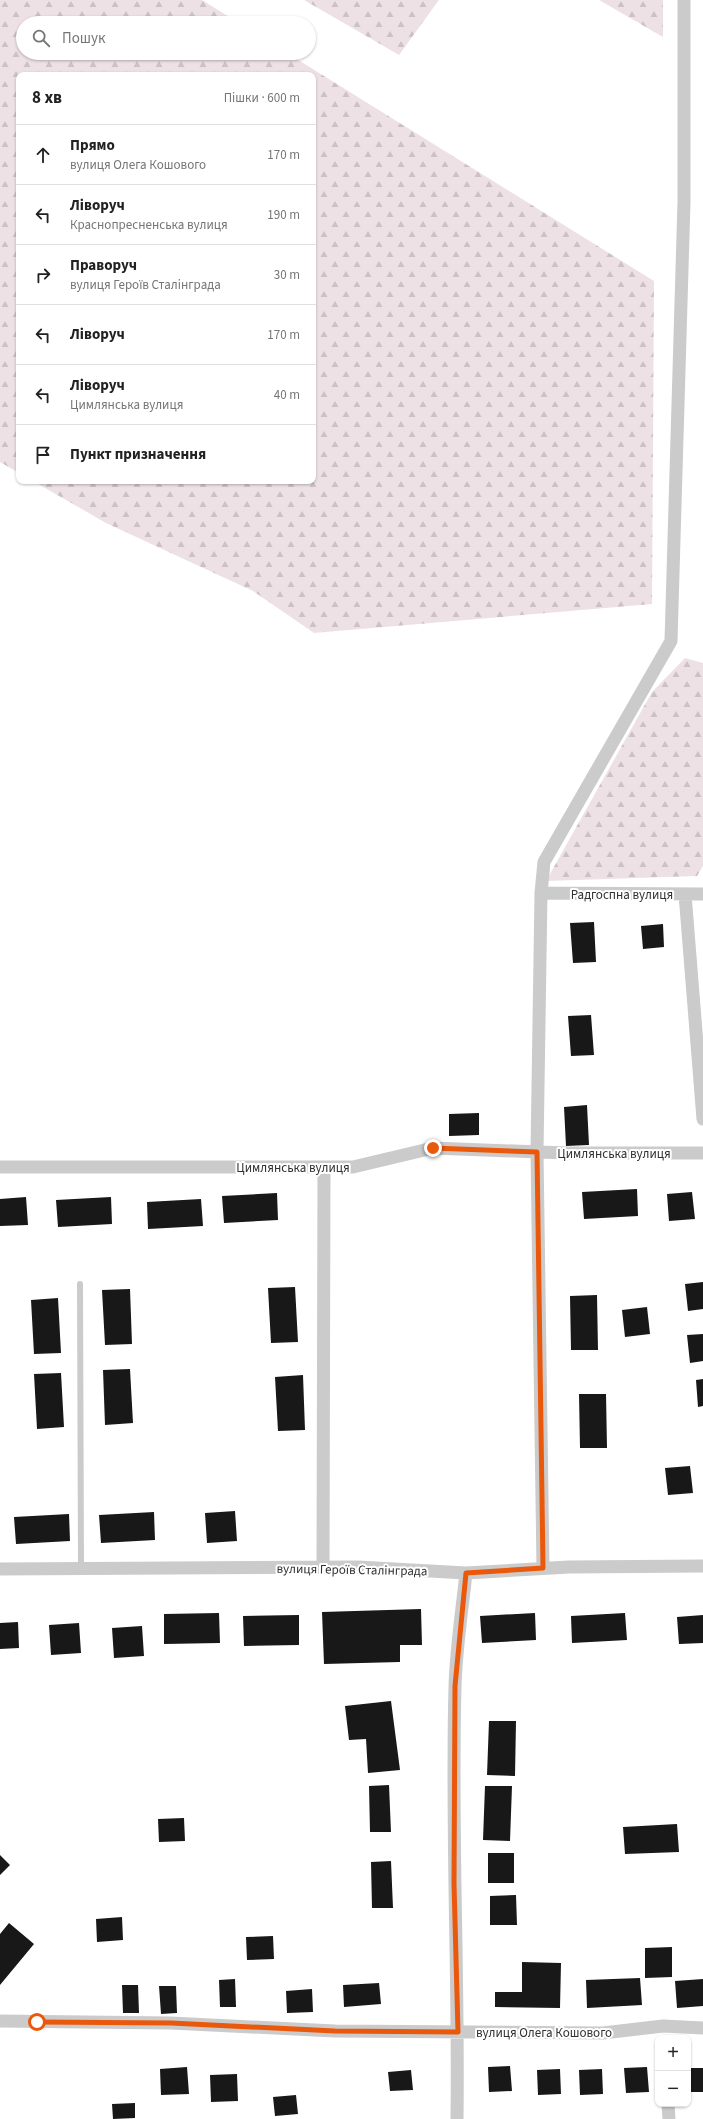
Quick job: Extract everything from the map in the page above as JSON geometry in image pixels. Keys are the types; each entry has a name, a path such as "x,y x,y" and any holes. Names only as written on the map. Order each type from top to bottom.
{"street":[{"path":"543,1568 537,1152 541,893 544,862 671,641 684,202 684,0"},
{"name":"Радгоспна вулиця","path":"541,893 703,894"},
{"path":"685,894 703,1119"},
{"name":"Цимлянська вулиця","path":"0,1167 353,1167 433,1148 537,1152 703,1153"},
{"path":"323,1567 324,1167"},
{"name":"вулиця Героїв Сталінграда","path":"0,1569 358,1567 466,1573 543,1568 703,1566"},
{"path":"457,2119 458,2032 454,1884 455,1686 466,1573"},
{"name":"вулиця Олега Кошового","path":"0,2021 171,2023 335,2031 602,2034 663,2032 703,2028"},
{"path":"668,2107 669,2119"}],"lane":[{"path":"80,1284 81,1568"}],"green space":[{"path":"0,0 202,0 228,16 16,16 16,60 298,60 654,281 652,604 314,633 253,591 106,523 38,484 316,484 316,72 16,72 16,471 0,462"},
{"path":"304,0 439,0 399,55"},
{"path":"599,0 663,0 663,37"},
{"path":"685,658 703,663 703,866 697,876 546,881 652,692"}],"building":[{"path":"594,922 596,962 573,963 570,923"},
{"path":"663,924 664,947 643,949 641,926"},
{"path":"591,1015 594,1055 571,1056 568,1016"},
{"path":"587,1105 589,1145 566,1146 564,1107"},
{"path":"479,1113 479,1135 449,1136 449,1114"},
{"path":"637,1189 638,1216 584,1219 582,1192"},
{"path":"692,1192 695,1219 669,1221 667,1194"},
{"path":"277,1193 278,1220 224,1223 222,1196"},
{"path":"26,1197 28,1225 0,1226 0,1199"},
{"path":"111,1197 112,1224 58,1227 56,1200"},
{"path":"201,1199 203,1226 148,1229 147,1202"},
{"path":"703,1282 703,1309 688,1311 685,1284"},
{"path":"295,1287 298,1342 271,1343 268,1288"},
{"path":"130,1289 132,1344 105,1345 102,1290"},
{"path":"597,1295 598,1350 571,1350 570,1296"},
{"path":"58,1298 61,1353 34,1354 31,1300"},
{"path":"647,1307 650,1334 625,1337 622,1310"},
{"path":"703,1334 703,1361 690,1363 687,1335"},
{"path":"130,1369 133,1423 105,1425 103,1370"},
{"path":"61,1373 64,1427 37,1429 34,1374"},
{"path":"303,1375 305,1430 278,1431 275,1377"},
{"path":"703,1379 703,1406 698,1407 696,1380"},
{"path":"579,1394 606,1394 607,1448 580,1448"},
{"path":"690,1466 693,1493 668,1495 665,1468"},
{"path":"235,1511 237,1541 207,1543 205,1513"},
{"path":"154,1512 155,1540 101,1543 99,1515"},
{"path":"69,1514 70,1541 16,1544 14,1517"},
{"path":"421,1609 422,1645 400,1645 400,1662 324,1664 322,1612"},
{"path":"219,1613 220,1643 164,1644 164,1614"},
{"path":"535,1613 536,1640 482,1643 480,1616"},
{"path":"625,1613 627,1640 572,1643 571,1616"},
{"path":"299,1615 299,1645 244,1646 243,1616"},
{"path":"703,1615 703,1643 679,1644 677,1617"},
{"path":"18,1622 19,1648 0,1649 0,1623"},
{"path":"79,1623 81,1653 51,1655 49,1625"},
{"path":"142,1626 144,1656 114,1658 112,1628"},
{"path":"391,1701 400,1770 368,1773 366,1739 349,1740 345,1706"},
{"path":"489,1721 516,1721 515,1776 487,1775"},
{"path":"389,1785 391,1832 370,1832 369,1786"},
{"path":"485,1786 512,1786 510,1841 483,1840"},
{"path":"184,1818 185,1841 159,1842 158,1819"},
{"path":"677,1824 679,1852 625,1854 623,1827"},
{"path":"488,1853 514,1853 514,1883 488,1883"},
{"path":"0,1855 10,1865 0,1875"},
{"path":"391,1861 393,1908 372,1908 371,1862"},
{"path":"516,1895 517,1925 490,1925 490,1896"},
{"path":"122,1917 123,1940 97,1942 96,1919"},
{"path":"9,1923 34,1944 0,1985 0,1934"},
{"path":"273,1936 274,1959 247,1960 246,1937"},
{"path":"672,1947 672,1977 645,1978 645,1948"},
{"path":"522,1962 561,1963 560,2008 495,2007 495,1992 522,1992"},
{"path":"640,1978 642,2005 587,2008 586,1980"},
{"path":"235,1979 236,2007 220,2007 219,1980"},
{"path":"703,1979 703,2006 677,2008 675,1981"},
{"path":"379,1983 381,2004 344,2007 343,1985"},
{"path":"122,1985 138,1985 139,2013 123,2013"},
{"path":"159,1986 176,1986 177,2013 161,2014"},
{"path":"312,1989 313,2012 287,2013 286,1991"},
{"path":"510,2066 512,2091 489,2092 488,2067"},
{"path":"187,2067 189,2094 161,2095 160,2069"},
{"path":"647,2067 649,2092 626,2093 624,2068"},
{"path":"691,2068 703,2068 703,2092 691,2092"},
{"path":"560,2069 561,2094 538,2095 537,2070"},
{"path":"602,2069 603,2094 580,2095 579,2070"},
{"path":"411,2070 413,2090 390,2091 388,2072"},
{"path":"237,2074 238,2101 211,2102 210,2075"},
{"path":"296,2095 298,2114 275,2116 273,2097"},
{"path":"135,2103 135,2118 113,2119 112,2104"}],"route":[{"path":"37,2022 171,2023 335,2031 458,2032 454,1884 455,1686 466,1573 543,1568 537,1152 433,1148"}]}
